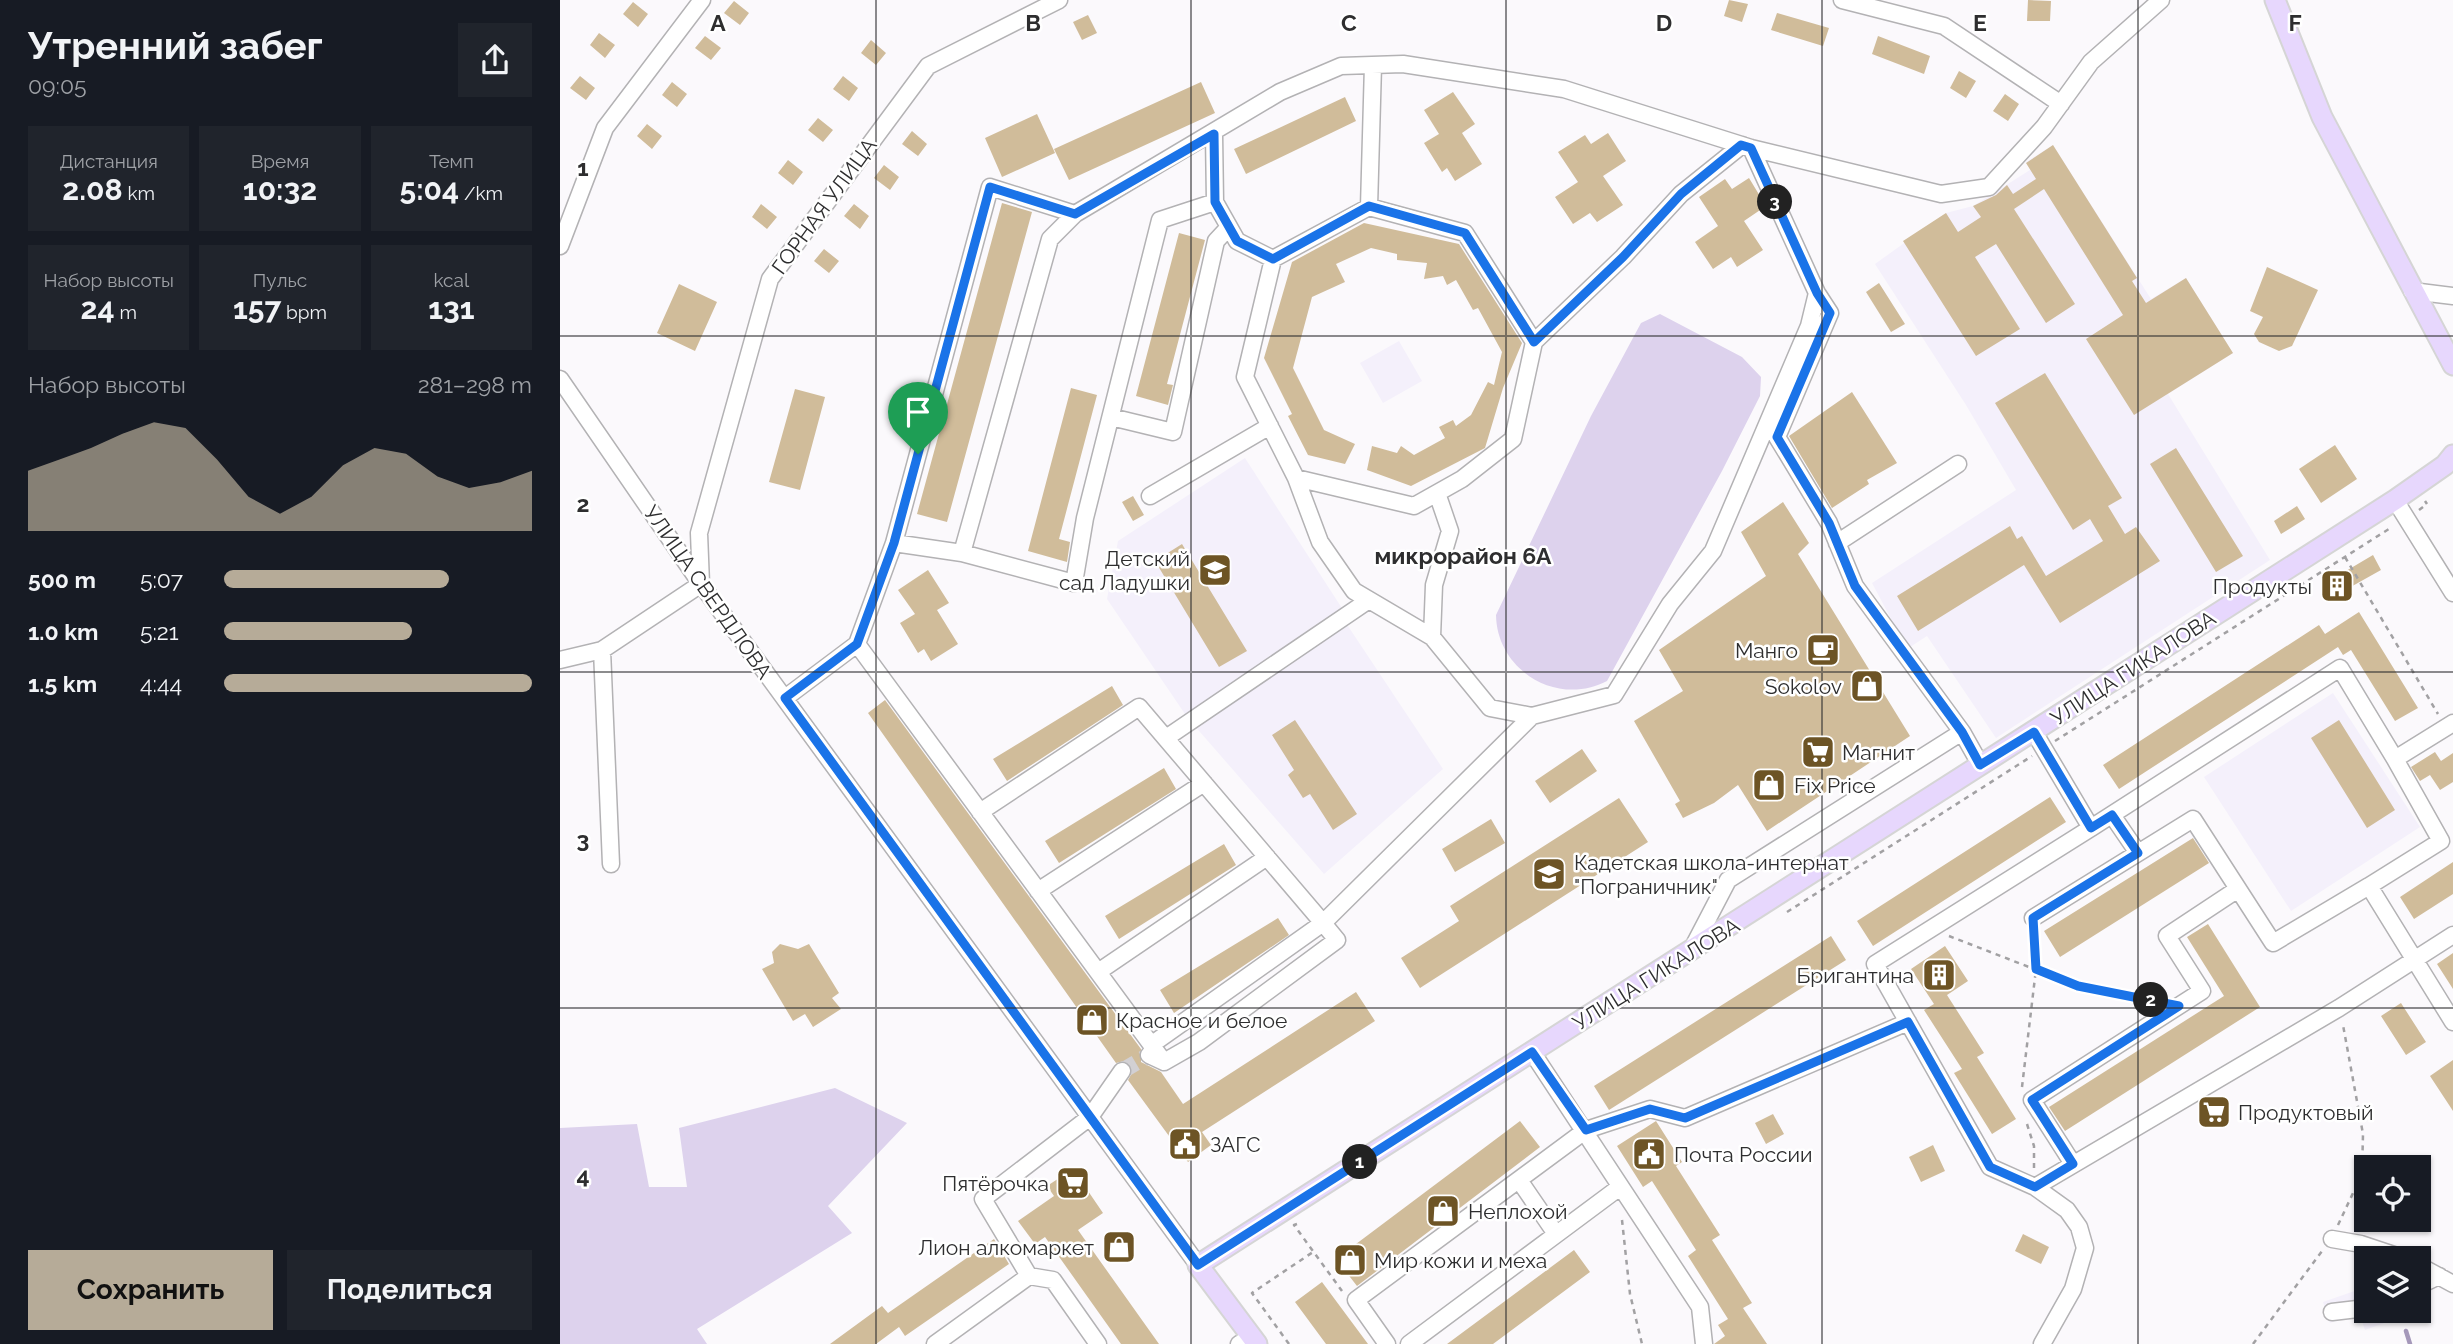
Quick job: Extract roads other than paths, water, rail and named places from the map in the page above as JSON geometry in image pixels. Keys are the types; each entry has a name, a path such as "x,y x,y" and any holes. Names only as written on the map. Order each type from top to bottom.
{"main road":[{"path":"2274,0 2322,117 2453,365"},
{"name":"УЛИЦА ГИКАЛОВА","path":"1198,1265 2395,500 2445,465 2453,455"},
{"name":"УЛИЦА СВЕРДЛОВА","path":"1198,1265 1249,1342"}],"street":[{"path":"560,246 605,128 702,0"},
{"name":"ГОРНАЯ УЛИЦА","path":"701,584 699,533 770,279 928,66 1059,0"},
{"path":"1842,0 1944,26 2061,104"},
{"path":"962,553 1050,239 1075,214 1214,134 1280,92 1341,66 1403,64 1564,89 1746,147 1941,194 1989,187 2061,104 2091,62 2161,0"},
{"path":"1369,206 1373,65"},
{"path":"1214,134 1215,202 1237,241 1273,259"},
{"path":"1746,147 1817,293 1830,313 1777,437 1829,523 1855,586 1962,732 1980,765"},
{"path":"1296,478 1414,506 1462,479 1513,439 1534,342 1623,257 1681,194 1746,147"},
{"path":"785,698 857,644 894,543 990,187 1075,214"},
{"path":"894,543 962,553 1074,583 1085,518 1160,220 1215,202"},
{"path":"1534,342 1465,233 1369,206 1273,259 1245,377 1296,478 1321,542 1354,591 1432,637 1489,708 1532,716 1614,695 1670,604 1713,551 1809,327 1817,293"},
{"path":"1111,417 1173,432 1216,241 1229,228"},
{"path":"2412,291 2453,296"},
{"name":"УЛИЦА СВЕРДЛОВА","path":"560,379 701,584 1198,1265"},
{"path":"1150,496 1270,426"},
{"path":"1837,543 1958,464"},
{"path":"1432,637 1434,585 1450,531 1437,494"},
{"path":"2395,500 2452,589"},
{"path":"560,660 602,650 701,584"},
{"path":"1166,738 1369,600"},
{"path":"857,644 1098,972 1155,1054"},
{"path":"602,650 611,864"},
{"path":"2033,918 2193,818 2273,943 2441,841 2340,668 1875,964 1990,1167 2035,1187 2067,1210 2079,1227 2085,1248 2073,1289 2042,1344"},
{"path":"980,812 1139,707 1337,940 1199,1042 1155,1054"},
{"path":"1155,1054 1323,923 1532,716"},
{"path":"2395,760 2450,725"},
{"path":"1691,952 1728,880 1962,732"},
{"path":"2034,732 2091,828"},
{"path":"1038,891 1203,783"},
{"path":"2112,815 2138,853"},
{"path":"1098,972 1267,857"},
{"path":"2369,886 2453,1022"},
{"path":"2073,1164 2032,1100 2202,991 2167,936 2238,889"},
{"path":"2035,1187 2339,1008 2453,935"},
{"path":"1387,1344 1356,1300 1586,1130 1650,1109 1685,1118 1908,1022"},
{"path":"1532,1052 1586,1130 1619,1187 1700,1307 1704,1344"},
{"path":"1029,1276 983,1199 1090,1117 1122,1071"},
{"path":"1519,1180 1556,1234"},
{"path":"1409,1344 1619,1187"},
{"path":"2332,1240 2367,1246"},
{"path":"935,1344 1029,1276 1053,1280 1098,1344"},
{"path":"2332,1312 2354,1309"}],"waterway":[{"path":"2406,1331 2410,1344"}],"tunnel":[{"path":"1122,1071 1149,1055"}],"place":[{"name":"Детский сад Ладушки","path":"1215,570"},
{"name":"Продукты","path":"2337,586"},
{"name":"Манго","path":"1823,650"},
{"name":"Sokolov","path":"1867,686"},
{"name":"Магнит","path":"1818,752"},
{"name":"Fix Price","path":"1769,785"},
{"name":"Кадетская школа-интернат \"Пограничник\"","path":"1549,874"},
{"name":"Бригантина","path":"1939,975"},
{"name":"Красное и белое","path":"1092,1020"},
{"name":"Продуктовый","path":"2214,1112"},
{"name":"ЗАГС","path":"1185,1144"},
{"name":"Почта России","path":"1649,1154"},
{"name":"Пятёрочка","path":"1073,1183"},
{"name":"Неплохой","path":"1443,1211"},
{"name":"Лион алкомаркет","path":"1119,1247"},
{"name":"Мир кожи и меха","path":"1350,1260"}],"district":[{"name":"микрорайон 6А","path":"1463,555"}]}
